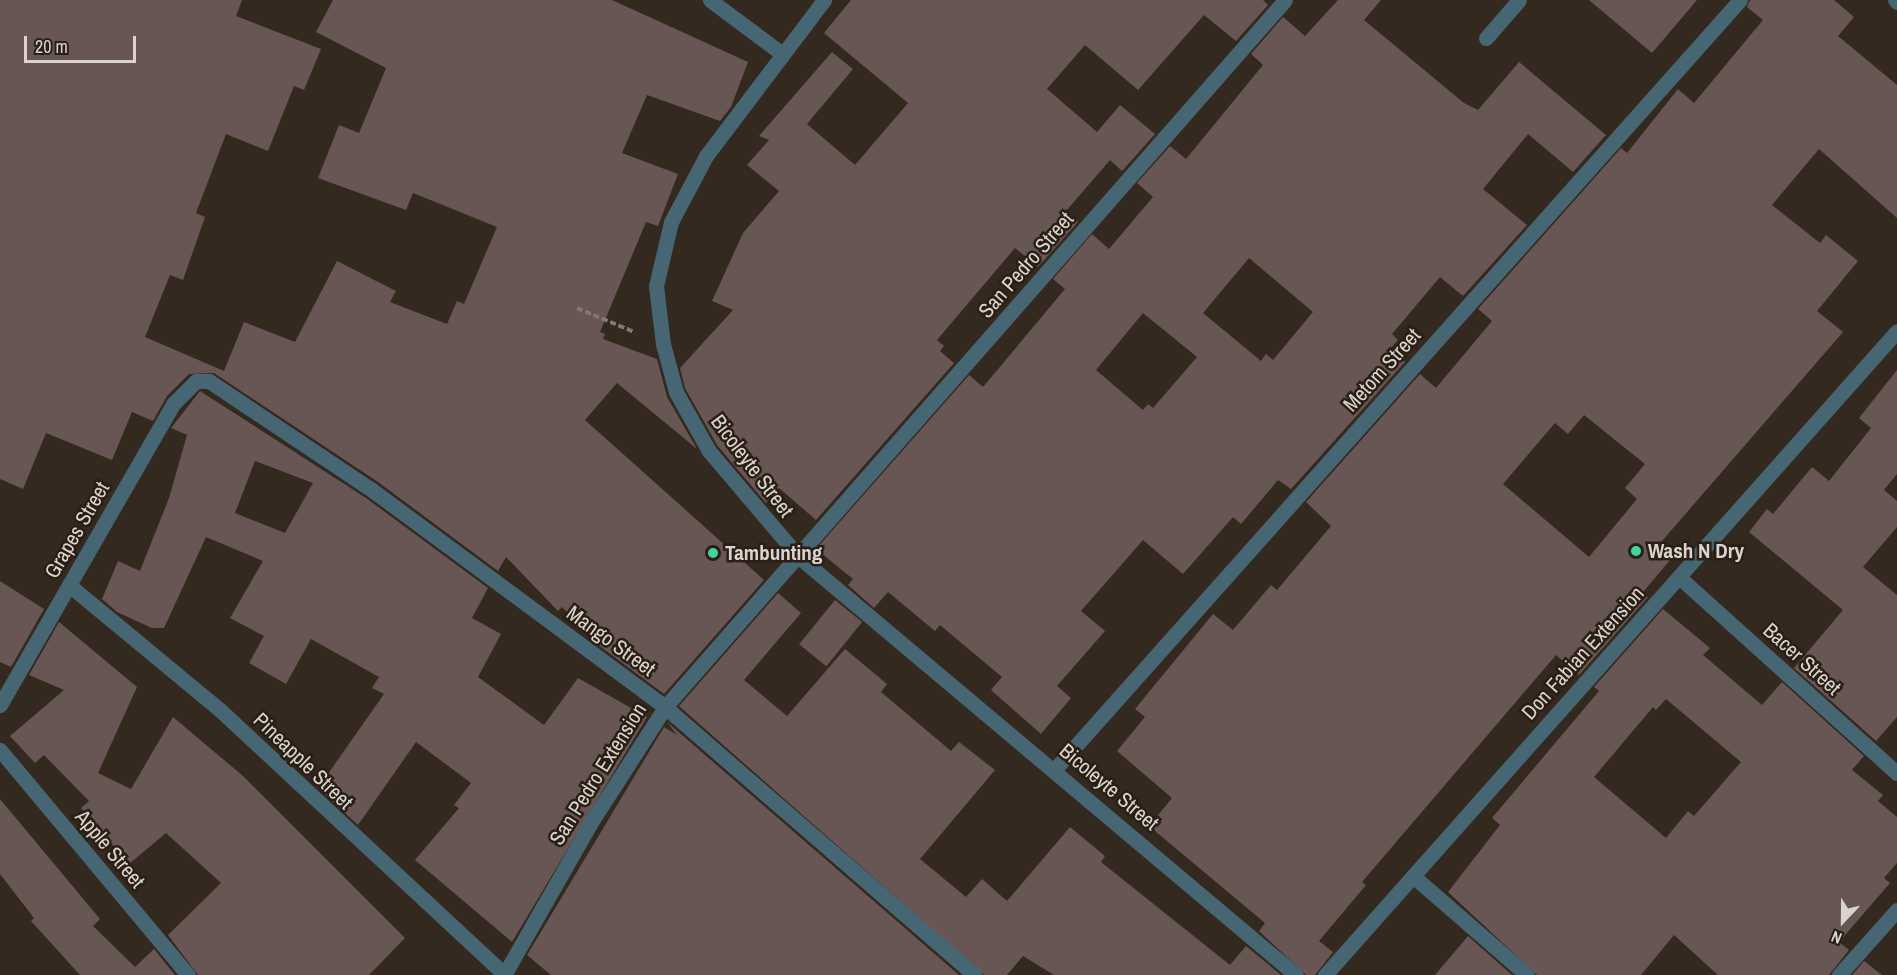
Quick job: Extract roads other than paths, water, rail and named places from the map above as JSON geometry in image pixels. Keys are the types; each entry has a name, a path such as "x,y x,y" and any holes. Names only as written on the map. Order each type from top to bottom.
{"street":[{"path":"710,0 781,54"},
{"name":"Bicoleyte Street","path":"824,0 706,156 671,222 656,286 663,344 676,392 709,451 799,557 1055,769 1296,975"},
{"name":"San Pedro Street","path":"799,557 1285,0"},
{"path":"1486,38 1519,0"},
{"name":"Metom Street","path":"1055,769 1740,0"},
{"name":"Don Fabian Extension","path":"1325,975 1897,331"},
{"name":"Grapes Street","path":"0,705 174,403 196,381"},
{"name":"Mango Street","path":"196,381 224,387 372,490 665,706 974,975"},
{"name":"San Pedro Extension","path":"504,974 665,706 799,557"},
{"name":"Bacer Street","path":"1679,577 1897,773"},
{"name":"Pineapple Street","path":"69,585 220,710 504,974"},
{"name":"Apple Street","path":"0,750 188,975"},
{"path":"1413,876 1527,975"},
{"path":"1839,975 1897,910"}],"place":[{"name":"Wash N Dry","path":"1636,551"},
{"name":"Tambunting","path":"713,553"}]}
